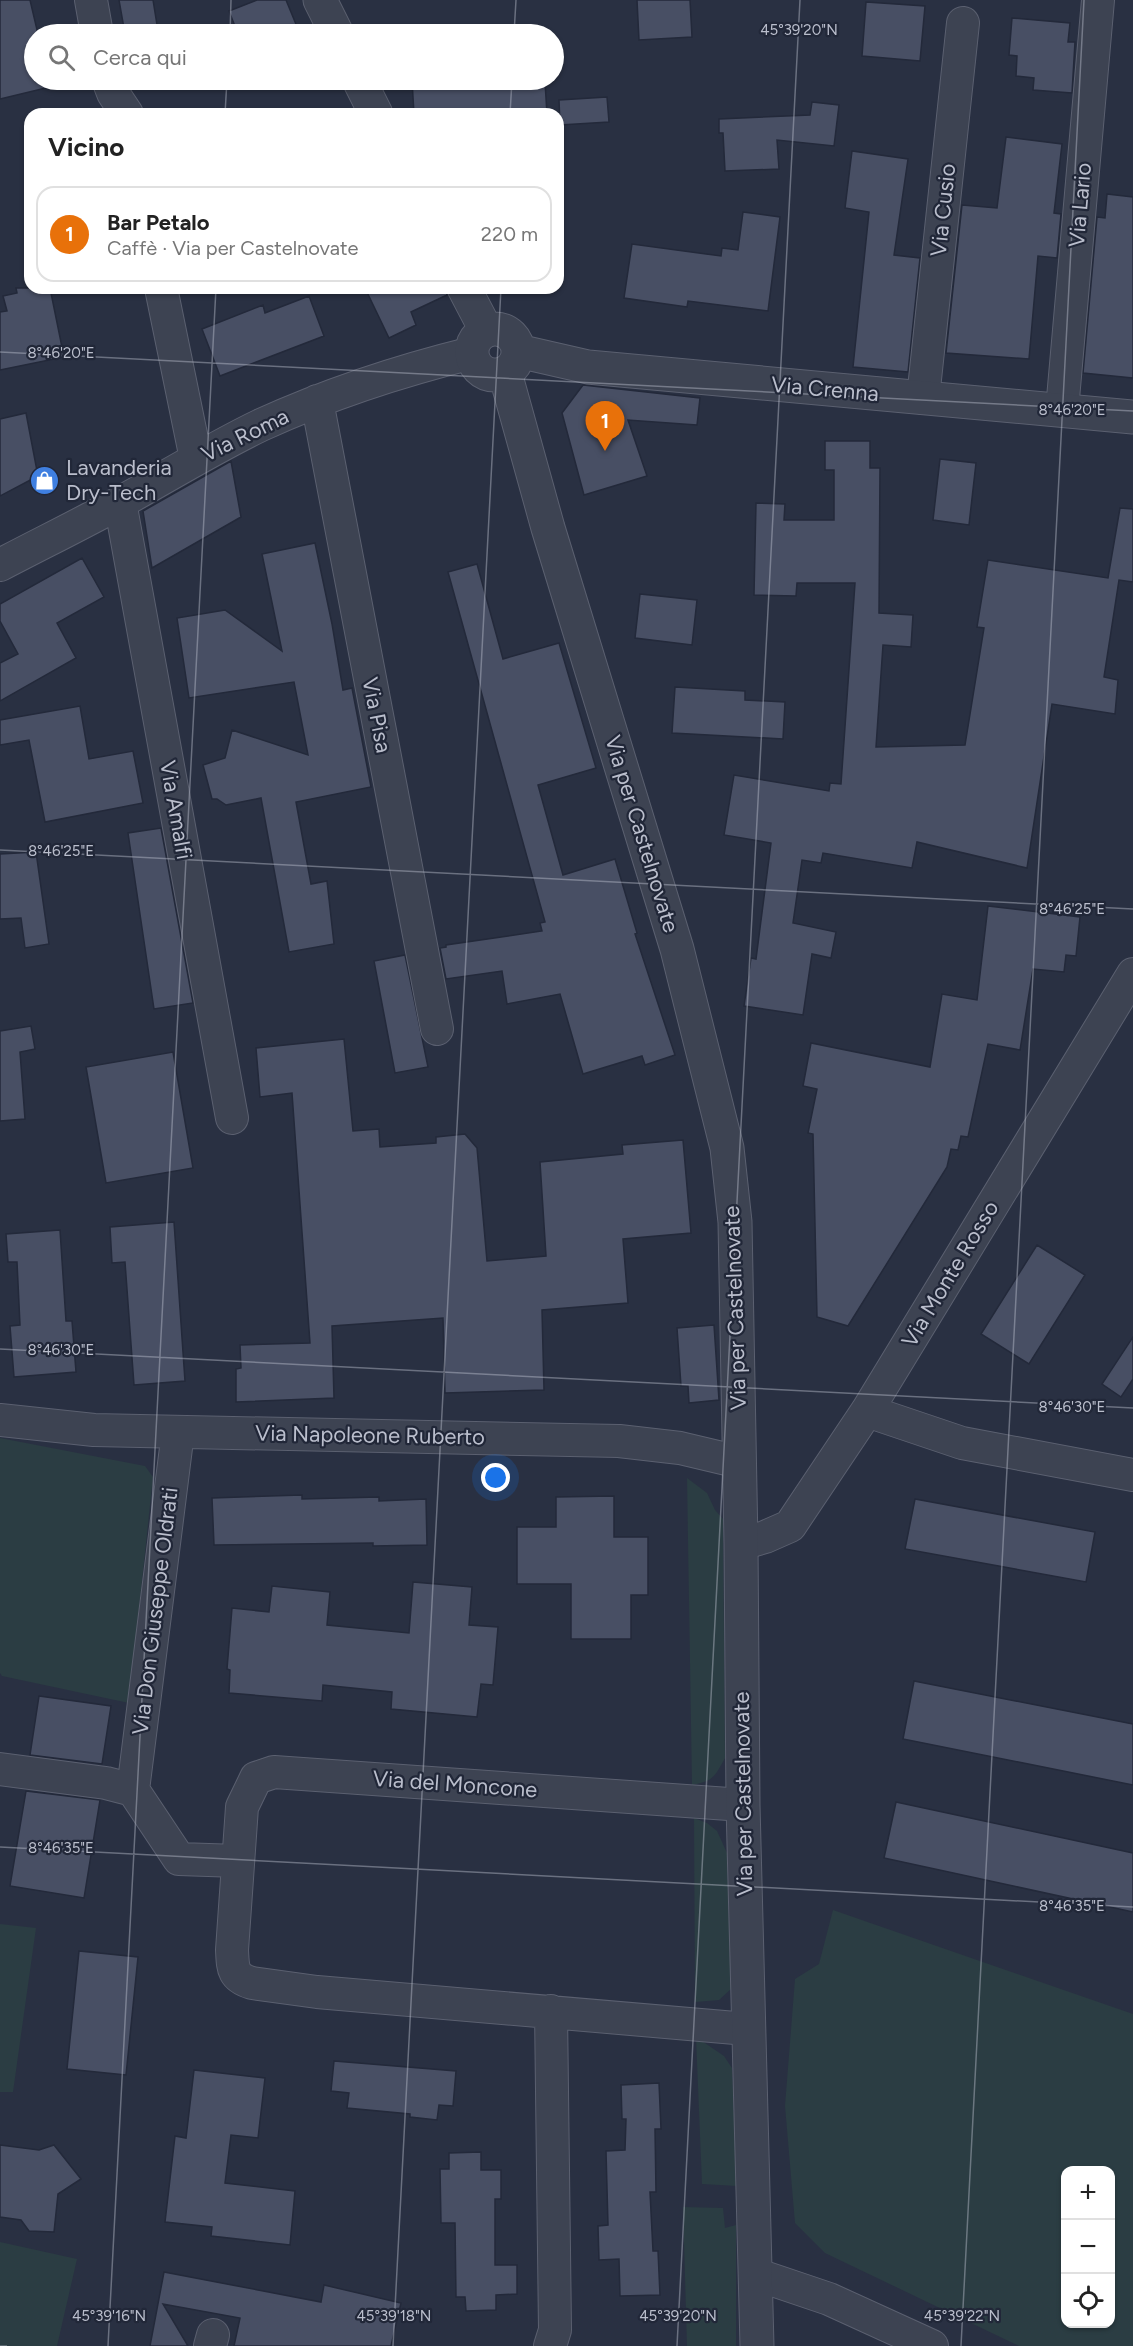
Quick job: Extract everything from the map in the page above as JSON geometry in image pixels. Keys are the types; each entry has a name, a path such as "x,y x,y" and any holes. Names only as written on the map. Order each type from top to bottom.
{"street":[{"path":"91,0 96,24"},
{"path":"320,0 332,24"},
{"name":"Via Lario","path":"1062,410 1098,0"},
{"name":"Via Cusio","path":"923,398 963,23"},
{"path":"112,90 123,108"},
{"path":"364,90 373,108"},
{"path":"162,294 196,459"},
{"path":"466,294 479,342 494,328 504,330 512,335 512,362"},
{"name":"Via Roma","path":"0,565 260,426 317,401 479,342"},
{"name":"Via Crenna","path":"512,362 1133,417"},
{"name":"Via per Castelnovate","path":"512,362 548,528 677,949 727,1148 735,1222 741,1544 742,1805 757,2346"},
{"name":"Via Pisa","path":"317,401 437,1029"},
{"name":"Via Amalfi","path":"120,502 232,1118"},
{"name":"Via Monte Rosso","path":"741,1544 790,1526 867,1411 1133,974"},
{"path":"867,1411 962,1443 1133,1474"},
{"name":"Via Napoleone Ruberto","path":"0,1420 94,1430 619,1441 680,1448 739,1462"},
{"name":"Via Don Giuseppe Oldrati","path":"133,1790 178,1431"},
{"path":"0,1769 106,1783 133,1790 179,1859 238,1862"},
{"name":"Via del Moncone","path":"742,1805 274,1772 256,1778 242,1808 232,1950 233,1970 242,1980 252,1983 317,1992 747,2029"},
{"path":"550,2346 555,2330 551,2011"},
{"path":"755,2274 829,2299 932,2346"}],"shaded area":[{"path":"0,1438 145,1466 153,1477 129,1703 2,1676 0,1673"},
{"path":"687,1478 707,1493 715,1510 723,1519 725,1758 713,1777 705,1782 692,1785"},
{"path":"694,1818 707,1823 717,1831 727,1853 731,1989 719,2000 695,2002"},
{"path":"833,1910 1133,2014 1133,2346 1019,2346 825,2253 795,2223 785,2106 795,1979 819,1964"},
{"path":"0,1924 36,1928 13,2092 0,2092"},
{"path":"696,2037 724,2056 732,2068 737,2186 702,2184"},
{"path":"683,2207 723,2208 725,2228 736,2225 736,2346 687,2346"},
{"path":"0,2242 77,2259 57,2346 0,2346"}],"building":[{"path":"0,0 30,0 36,24 24,24 24,90 38,90 0,99"},
{"path":"119,0 153,0 157,24 123,24"},
{"path":"257,0 286,0 296,24 234,24 229,11"},
{"path":"637,0 690,0 692,37 639,40"},
{"path":"866,2 925,6 920,61 862,56"},
{"path":"1012,18 1070,23 1068,42 1075,42 1072,93 1033,90 1034,78 1016,76 1017,56 1009,55"},
{"path":"413,90 546,90 547,108 414,108"},
{"path":"607,97 609,122 564,125 564,108 559,108 559,100"},
{"path":"812,102 839,105 834,146 777,140 779,169 725,171 723,133 719,133 719,119 810,115"},
{"path":"1006,137 1062,144 1054,213 1061,214 1057,258 1038,256 1029,359 946,353 962,205 997,208"},
{"path":"852,151 908,159 894,255 920,258 908,372 853,367 869,212 845,208"},
{"path":"1107,194 1133,197 1133,378 1083,373 1097,217 1105,218"},
{"path":"743,212 780,217 768,311 688,301 687,307 624,298 632,244 721,256 722,248 738,250"},
{"path":"16,288 24,288 24,294 51,294 64,357 0,370 0,312 7,311 3,296 17,293"},
{"path":"368,294 447,294 411,312 416,325 389,338"},
{"path":"309,296 324,336 220,376 202,329 263,305 265,313"},
{"path":"583,385 700,398 697,425 628,420 647,476 584,495 562,413"},
{"path":"26,413 38,476 0,496 0,419"},
{"path":"825,441 870,441 870,468 880,468 879,613 913,615 911,647 883,645 876,747 965,745 984,628 977,627 988,560 1108,578 1120,508 1133,509 1133,582 1119,580 1104,677 1118,680 1115,714 1052,704 1027,868 917,842 912,868 823,853 821,863 802,860 793,923 836,932 831,958 812,954 803,1015 744,1006 751,958 756,959 771,843 724,835 734,775 829,791 830,783 841,784 855,583 797,583 796,596 754,595 756,503 785,504 784,520 834,520 834,470 825,470"},
{"path":"940,459 976,463 969,525 933,520"},
{"path":"231,461 241,517 152,568 143,511"},
{"path":"315,543 343,690 352,688 371,787 296,802 311,884 327,881 334,944 289,952 261,798 226,805 217,799 212,799 203,765 225,758 232,730 308,755 294,682 189,698 177,618 225,610 282,651 262,554"},
{"path":"82,558 104,597 57,623 76,658 0,701 0,663 18,654 0,621 0,604"},
{"path":"477,564 503,659 559,643 596,768 538,785 563,875 615,859 637,933 635,934 675,1055 645,1065 642,1056 583,1074 560,994 507,1004 502,971 446,979 440,948 446,945 542,931 540,923 545,922 448,572"},
{"path":"640,594 697,600 692,645 635,638"},
{"path":"675,687 745,691 745,700 785,702 783,739 672,733"},
{"path":"80,706 89,759 133,751 143,803 45,822 29,740 0,745 0,720"},
{"path":"161,828 193,1003 154,1009 128,833"},
{"path":"36,852 49,944 25,948 21,918 0,919 0,854"},
{"path":"988,906 1080,917 1076,956 1066,955 1064,972 1033,969 1020,1050 988,1044 968,1137 961,1136 958,1150 951,1149 947,1167 848,1326 817,1317 813,1134 808,1133 817,1089 803,1086 811,1043 930,1067 942,994 977,1000"},
{"path":"405,955 428,1067 395,1073 374,961"},
{"path":"31,1026 35,1049 20,1052 25,1119 0,1121 0,1031"},
{"path":"344,1039 353,1131 379,1129 380,1147 436,1143 436,1137 465,1134 477,1148 487,1261 546,1256 540,1162 623,1154 622,1145 683,1140 691,1233 623,1239 628,1303 542,1310 544,1390 445,1393 443,1318 332,1326 334,1398 236,1402 236,1369 241,1368 240,1345 310,1343 292,1093 260,1097 256,1048"},
{"path":"173,1052 193,1168 106,1183 86,1067"},
{"path":"174,1222 185,1381 134,1385 125,1262 112,1263 110,1227"},
{"path":"60,1230 66,1321 72,1321 76,1372 14,1377 10,1326 20,1325 17,1262 8,1262 6,1234"},
{"path":"1037,1245 1085,1275 1029,1364 981,1334"},
{"path":"714,1325 719,1400 689,1403 688,1386 681,1386 677,1328"},
{"path":"1133,1337 1133,1379 1121,1397 1102,1384"},
{"path":"302,1495 302,1499 379,1497 379,1501 426,1499 427,1545 373,1546 373,1543 214,1545 212,1498"},
{"path":"614,1496 614,1537 648,1537 648,1595 631,1595 631,1639 571,1639 571,1584 517,1584 517,1527 556,1527 556,1497"},
{"path":"915,1499 1095,1532 1086,1582 905,1549"},
{"path":"413,1582 472,1587 469,1625 498,1627 493,1685 481,1684 477,1717 391,1709 392,1692 323,1685 322,1701 229,1693 230,1670 227,1669 232,1608 269,1612 272,1586 330,1592 327,1625 409,1633"},
{"path":"914,1681 1133,1724 1133,1785 903,1739"},
{"path":"39,1696 111,1706 102,1764 30,1755"},
{"path":"26,1791 100,1800 84,1898 10,1886"},
{"path":"896,1802 1133,1853 1133,1912 884,1858"},
{"path":"79,1951 138,1957 126,2075 67,2069"},
{"path":"334,2061 456,2071 453,2106 439,2105 437,2120 410,2117 410,2114 347,2108 349,2093 331,2091"},
{"path":"194,2070 265,2078 258,2138 231,2135 225,2183 295,2191 290,2245 211,2236 212,2227 165,2222 175,2136 186,2138"},
{"path":"659,2083 661,2129 655,2129 656,2192 650,2192 653,2251 658,2251 660,2295 620,2296 619,2259 599,2260 598,2226 608,2225 606,2151 625,2150 626,2119 622,2119 621,2085"},
{"path":"0,2145 39,2150 54,2145 81,2179 58,2194 54,2232 29,2231 21,2220 0,2217"},
{"path":"481,2152 481,2170 501,2170 501,2199 495,2199 495,2265 517,2265 517,2294 496,2295 496,2310 466,2311 465,2297 456,2297 455,2223 441,2223 440,2169 449,2169 449,2153"},
{"path":"164,2272 321,2302 324,2285 401,2303 391,2346 234,2346 240,2318 163,2304 188,2346 150,2346"}],"place":[{"name":"Bar Petalo","path":"605,451"},
{"name":"Lavanderia Dry-Tech","path":"45,480"}]}
